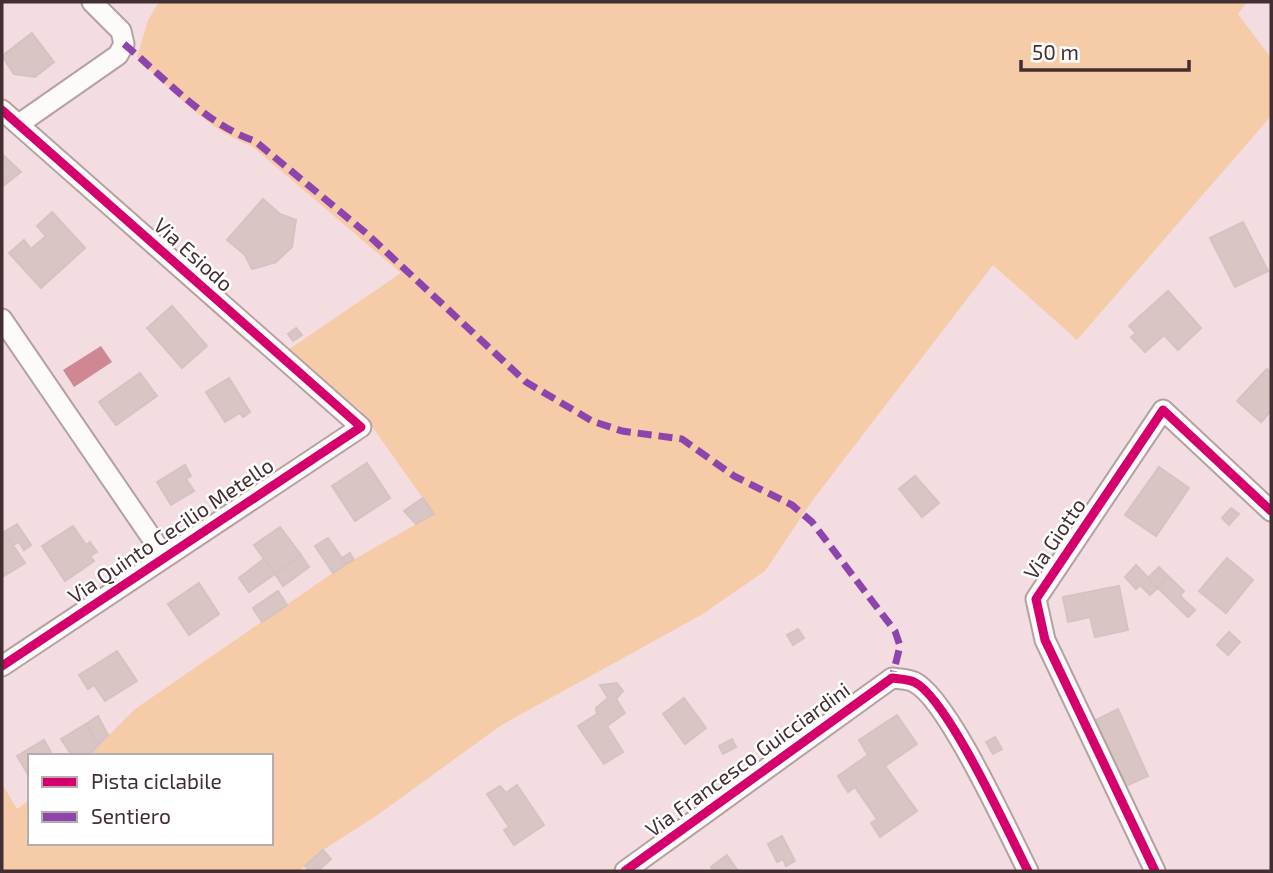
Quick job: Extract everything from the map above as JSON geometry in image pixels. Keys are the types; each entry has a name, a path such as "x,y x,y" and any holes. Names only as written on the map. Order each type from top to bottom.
{"street":[{"path":"19,124 118,55 124,44 121,31 92,2"},
{"name":"Via Esiodo","path":"2,110 361,427"},
{"path":"2,319 164,556"},
{"name":"Via Giotto","path":"1155,871 1045,640 1036,599 1163,410 1271,511"},
{"name":"Via Quinto Cecilio Metello","path":"2,666 361,427"},
{"name":"Via Francesco Guicciardini","path":"625,871 892,678 914,682 925,691 956,731 1028,871"}],"shaded area":[{"path":"159,2 1247,2 1238,14 1271,58 1271,116 1077,340 993,265 812,501 765,571 701,615 500,726 376,816 323,850 299,871 2,871 2,784 17,809 28,801 28,845 273,845 273,754 90,754 135,709 346,564 434,514 361,411 288,350 401,273 252,146 205,120 137,57 148,20"},
{"path":"101,346 112,362 74,387 63,370"}],"building":[{"path":"32,33 54,62 35,77 14,74 2,56"},
{"path":"2,154 21,172 2,187"},
{"path":"263,199 280,214 296,220 292,247 276,262 252,269 245,255 227,240"},
{"path":"52,212 85,248 41,288 9,253 24,240 31,249 46,236 37,226"},
{"path":"1243,222 1268,271 1235,287 1210,238"},
{"path":"1168,291 1201,328 1178,350 1164,335 1145,352 1131,337 1136,333 1129,326"},
{"path":"172,306 207,346 182,368 147,328"},
{"path":"296,328 302,335 293,341 288,334"},
{"path":"1267,369 1271,373 1271,411 1261,422 1237,401"},
{"path":"140,373 157,396 116,425 99,402"},
{"path":"229,378 250,412 243,417 240,413 225,422 206,392"},
{"path":"367,463 390,498 355,521 332,486"},
{"path":"185,465 191,476 186,479 194,491 171,505 157,482"},
{"path":"1159,467 1189,488 1156,536 1125,515"},
{"path":"915,476 939,503 922,517 899,489"},
{"path":"423,498 434,514 416,524 404,511"},
{"path":"1231,508 1239,514 1229,525 1222,518"},
{"path":"17,524 31,545 24,550 19,542 13,545 4,532"},
{"path":"73,526 86,545 90,542 97,552 90,556 94,561 65,581 42,546"},
{"path":"280,527 301,555 275,574 254,545"},
{"path":"4,532 25,563 4,576 2,534"},
{"path":"328,538 346,564 333,573 315,546"},
{"path":"350,553 354,560 346,564 342,558"},
{"path":"301,555 309,567 283,586 275,574"},
{"path":"1227,558 1253,580 1226,613 1199,591"},
{"path":"264,559 275,574 249,592 239,578"},
{"path":"1136,565 1158,588 1150,595 1140,585 1136,589 1125,577"},
{"path":"1159,567 1167,575 1158,588 1148,578"},
{"path":"1167,575 1184,591 1180,596 1195,610 1188,617 1158,588"},
{"path":"199,583 219,614 189,635 168,604"},
{"path":"1119,586 1128,630 1095,637 1090,617 1068,622 1063,597"},
{"path":"278,591 287,605 262,622 253,608"},
{"path":"798,629 804,638 793,645 787,635"},
{"path":"1229,632 1240,642 1228,655 1217,645"},
{"path":"117,651 137,681 105,701 94,685 88,689 79,675"},
{"path":"617,683 623,691 616,699 625,713 607,726 623,752 604,764 578,726 597,714 596,708 608,698 600,685"},
{"path":"684,698 706,728 685,744 663,714"},
{"path":"1118,709 1148,776 1126,786 1096,720"},
{"path":"897,715 917,744 885,766 917,811 880,837 871,823 877,819 855,787 848,792 838,776 868,755 859,740"},
{"path":"98,716 108,735 98,745 86,724"},
{"path":"86,724 98,745 90,754 77,754 75,751 71,754 61,739"},
{"path":"995,737 1002,749 993,754 986,742"},
{"path":"732,739 736,747 723,754 719,746"},
{"path":"44,740 52,754 28,754 28,774 17,756"},
{"path":"517,785 544,825 514,845 504,830 509,827 487,794 500,786 506,793"},
{"path":"782,836 795,861 786,866 783,859 777,862 768,844"},
{"path":"323,850 331,859 318,871 310,871 305,866"},
{"path":"727,855 738,871 714,871 711,867"}],"marked path":[{"path":"124,44 202,112 255,141 366,233 526,382 592,421 622,431 682,439 734,476 792,505 812,522 895,631 900,646 892,678"}],"cycle path":[{"path":"2,110 361,427 2,666"},
{"path":"1155,871 1045,640 1036,599 1163,410 1271,511"},
{"path":"625,871 892,678 914,682 928,693 943,713 976,768 1028,871"}]}
